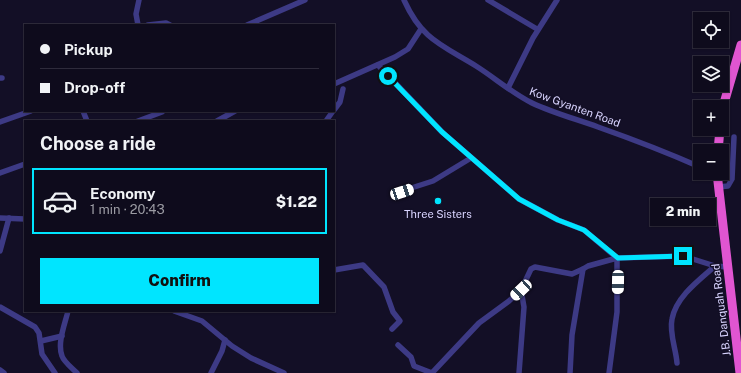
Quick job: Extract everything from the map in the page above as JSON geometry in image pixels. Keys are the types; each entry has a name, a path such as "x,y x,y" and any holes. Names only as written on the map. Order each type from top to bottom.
{"highway":[{"path":"725,100 740,51"},
{"name":"J.B. Danquah Road","path":"717,180 740,373"}],"street":[{"path":"138,24 136,14 139,0"},
{"path":"249,24 305,0"},
{"name":"Kow Gyanten Road","path":"404,0 421,29 442,47 485,71 508,88 540,107 639,141 693,163"},
{"path":"488,0 538,30"},
{"path":"508,88 538,30 557,0"},
{"path":"154,24 166,22 169,24"},
{"path":"335,84 396,57 408,48 421,29"},
{"path":"378,65 442,132 519,199 558,220 584,230 618,258"},
{"path":"335,110 340,102 343,89"},
{"path":"0,122 28,112"},
{"path":"141,120 162,112"},
{"path":"219,120 233,112"},
{"path":"327,120 333,112"},
{"path":"718,187 728,186 732,179 734,137"},
{"path":"402,192 433,182 471,158"},
{"path":"0,173 24,164"},
{"path":"0,218 24,219"},
{"path":"0,251 9,218"},
{"path":"398,344 411,357 414,366 432,373 479,323 509,302 521,290 531,269 535,267 572,274 583,270 588,266 618,258 683,256 715,266 728,267"},
{"path":"609,373 618,312 618,258"},
{"path":"335,270 362,265 384,287 393,312 400,321 392,329"},
{"path":"677,363 672,332 672,320 676,308 692,287 715,266"},
{"path":"570,373 572,335 583,270"},
{"path":"519,373 524,307 521,290"},
{"path":"0,307 35,327 41,341 42,354 55,373"},
{"path":"68,312 62,336 61,355 77,373"},
{"path":"177,312 202,321 232,346 251,358 284,373"},
{"path":"41,341 62,336"},
{"path":"211,373 222,351 225,340"},
{"path":"0,370 4,373"}],"place":[{"name":"Three Sisters","path":"438,201"}],"route":[{"path":"388,76 413,104 442,132 519,199 558,220 584,230 601,246 618,258 683,256"}]}
